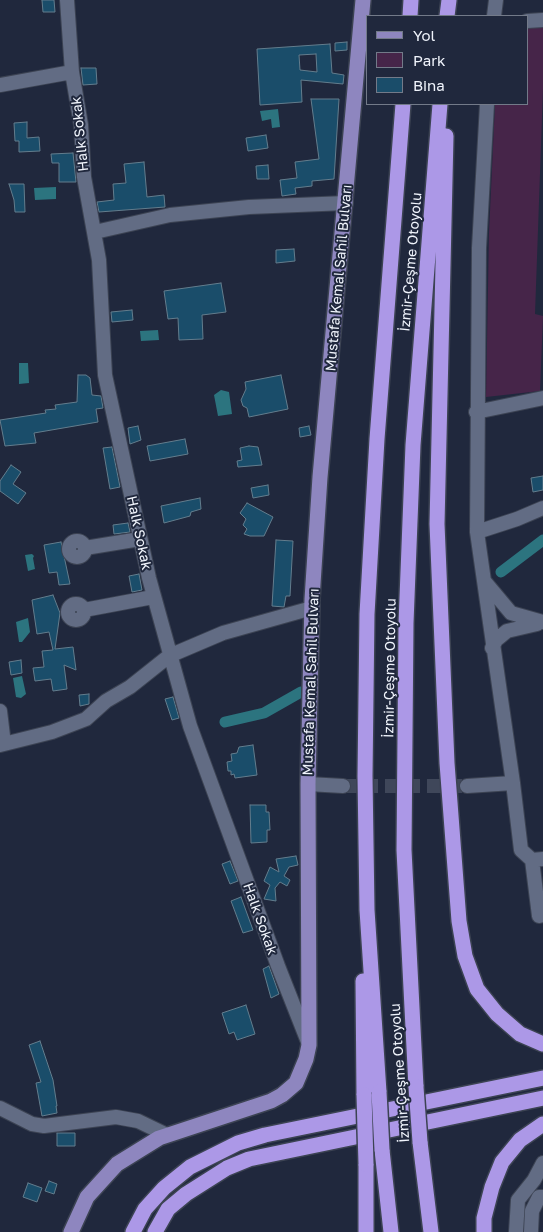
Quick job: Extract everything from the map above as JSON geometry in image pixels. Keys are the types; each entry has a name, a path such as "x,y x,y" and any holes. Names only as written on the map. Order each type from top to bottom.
{"highway":[{"path":"410,15 412,0"},
{"path":"447,15 449,0"},
{"name":"İzmir-Çeşme Otoyolu","path":"391,1232 382,1150 367,910 365,776 367,614 378,429 403,105"},
{"name":"İzmir-Çeşme Otoyolu","path":"431,1232 420,1142 416,1088 404,850 406,622 413,445 440,105"},
{"path":"445,105 446,165 437,524 447,763 459,921 465,956 477,989 497,1014 520,1034 543,1044"},
{"path":"366,1232 362,1004 367,910"},
{"path":"133,1232 145,1209 164,1188 190,1167 238,1143 265,1135 543,1078"},
{"path":"155,1232 168,1209 186,1194 227,1168 249,1160 543,1098"},
{"path":"484,1232 484,1218 492,1187 502,1162 520,1140 543,1124"}],"main road":[{"name":"Mustafa Kemal Sahil Bulvarı","path":"71,1232 87,1197 117,1164 167,1135 282,1096 296,1083 309,1045 308,784 312,608 320,477 363,0"}],"street":[{"name":"Halk Sokak","path":"67,0 72,72 81,126 84,177 99,260 105,375 153,597 190,726 227,830 309,1045"},
{"path":"494,15 496,0"},
{"path":"528,21 543,20"},
{"path":"0,85 72,72"},
{"path":"488,105 480,193 476,412 477,532 521,850 538,860 539,916 543,915"},
{"path":"95,232 170,214 249,207 346,203"},
{"path":"476,412 543,398"},
{"path":"477,532 517,520 543,508"},
{"path":"85,548 140,538"},
{"path":"483,579 511,613"},
{"path":"84,610 153,597"},
{"path":"0,711 2,745 52,732 86,719 106,701 130,687 169,656 223,633 312,608"},
{"path":"488,616 496,612 511,613 543,623"},
{"path":"488,616 498,624 518,627"},
{"path":"492,648 500,636 518,627 543,623"},
{"path":"467,786 512,783"},
{"path":"308,784 343,786"},
{"path":"0,1108 22,1120 38,1125 116,1117 138,1120 167,1135"},
{"path":"516,1232 518,1200 534,1180 543,1163"},
{"path":"531,1232 532,1211 539,1197 543,1197"}],"green space":[{"path":"543,27 543,89 535,314 543,316 540,391 486,397 489,233 495,105 528,105 528,28"}],"shaded area":[{"path":"278,109 280,127 272,128 271,119 262,121 260,111"},
{"path":"56,187 56,199 35,200 34,188"},
{"path":"158,330 159,340 141,341 140,331"},
{"path":"19,363 28,363 29,383 19,384"},
{"path":"221,390 229,392 232,414 218,416 214,395"},
{"path":"32,554 34,556 35,569 28,571 25,555"},
{"path":"28,618 30,632 22,642 19,642 16,622"},
{"path":"22,676 26,694 21,698 16,697 13,678"}],"building":[{"path":"42,0 54,0 55,12 43,12"},
{"path":"347,42 347,50 335,51 335,43"},
{"path":"330,44 332,73 344,75 343,84 301,80 302,102 260,105 257,49","holes":["316,54 317,72 300,70 299,55"]},
{"path":"81,68 96,68 97,84 83,85"},
{"path":"311,99 339,99 334,179 312,181 312,186 295,188 296,194 282,196 280,180 297,178 295,162 319,159"},
{"path":"27,122 27,138 39,137 40,151 19,152 19,141 15,141 14,123"},
{"path":"266,135 268,148 248,151 246,138"},
{"path":"73,153 76,182 59,182 59,163 52,163 51,154"},
{"path":"144,162 147,197 164,195 165,207 99,212 97,202 114,200 113,184 126,183 124,164"},
{"path":"268,165 269,179 257,179 256,166"},
{"path":"9,184 24,184 25,212 15,212 14,200"},
{"path":"294,249 295,261 276,263 276,250"},
{"path":"221,283 226,312 202,315 203,339 179,340 178,318 168,319 164,291"},
{"path":"132,310 133,320 112,322 111,312"},
{"path":"78,375 86,375 90,378 92,395 101,396 103,408 96,409 98,422 34,433 36,443 5,446 0,420 46,413 45,410 56,409 55,405 77,402"},
{"path":"281,375 288,409 249,417 247,408 243,406 241,400 246,389 245,382"},
{"path":"138,426 141,440 130,444 128,428"},
{"path":"309,426 311,435 300,437 299,428"},
{"path":"185,439 188,454 150,461 147,446"},
{"path":"112,447 120,487 110,489 103,448"},
{"path":"258,447 262,465 238,467 237,461 242,460 240,448"},
{"path":"11,465 21,472 13,484 26,493 18,504 0,491 0,481"},
{"path":"543,476 543,490 533,492 531,478"},
{"path":"268,485 269,495 253,498 251,488"},
{"path":"200,498 201,509 191,512 190,516 164,523 161,506"},
{"path":"247,503 273,517 264,536 244,534 247,529 243,525 246,519 240,513"},
{"path":"128,523 130,532 114,534 113,525"},
{"path":"276,540 293,541 290,596 286,596 284,607 272,606"},
{"path":"61,542 70,584 59,585 57,572 49,573 44,545"},
{"path":"139,574 142,590 132,592 129,576"},
{"path":"53,595 60,613 55,649 73,647 76,670 64,665 67,689 53,691 51,679 35,681 33,668 44,667 42,651 53,650 49,632 37,634 32,600"},
{"path":"21,660 22,673 11,675 9,662"},
{"path":"89,694 89,704 80,706 79,695"},
{"path":"173,697 179,718 172,720 165,699"},
{"path":"253,745 257,775 235,778 234,774 231,775 231,771 228,771 227,762 232,761 231,754 237,753 239,747"},
{"path":"250,805 266,805 266,812 269,812 270,830 267,830 267,842 251,843"},
{"path":"296,856 298,865 289,867 284,876 290,880 287,886 280,882 275,888 276,901 264,899 270,885 264,881 270,867 279,872 276,859"},
{"path":"230,861 238,881 230,884 222,864"},
{"path":"241,897 253,930 243,933 231,901"},
{"path":"269,966 279,994 271,998 263,969"},
{"path":"246,1005 255,1034 237,1040 234,1032 229,1034 222,1013"},
{"path":"40,1041 53,1080 57,1106 57,1113 42,1116 36,1083 41,1082 29,1045"},
{"path":"57,1133 75,1133 75,1146 57,1146"},
{"path":"49,1181 57,1184 54,1194 45,1191"},
{"path":"28,1183 42,1188 37,1202 23,1197"}],"waterway":[{"path":"501,572 543,540"},
{"path":"225,722 264,713 301,692"}],"tunnel":[{"path":"343,786 467,786"}]}
